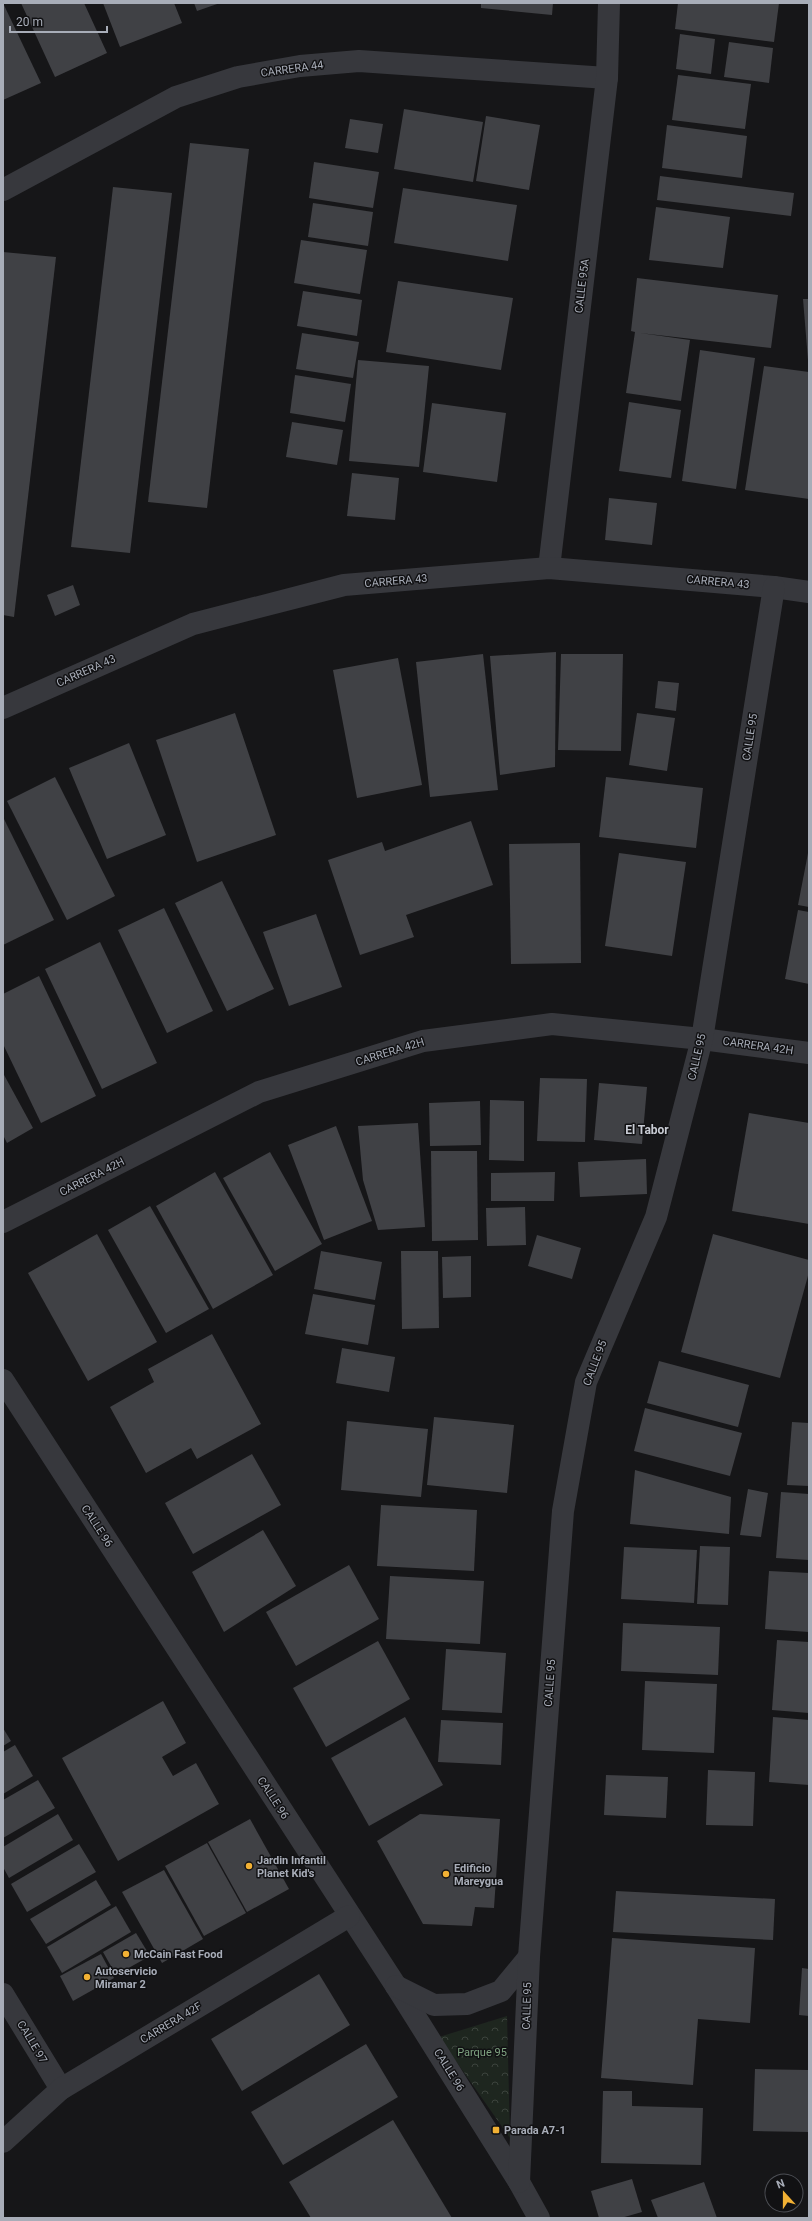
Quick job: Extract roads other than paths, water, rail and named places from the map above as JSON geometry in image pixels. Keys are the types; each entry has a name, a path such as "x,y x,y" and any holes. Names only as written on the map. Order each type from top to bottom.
{"street":[{"name":"CALLE 95A","path":"549,568 607,78 609,3"},
{"name":"CARRERA 44","path":"3,190 176,97 238,77 300,66 359,61 607,78"},
{"name":"CARRERA 43","path":"3,708 193,624 344,586 549,568 774,587 809,592"},
{"name":"CALLE 95","path":"520,2182 529,1957 563,1511 586,1382 656,1217 702,1039 774,587"},
{"name":"CARRERA 42H","path":"3,1222 259,1092 423,1041 552,1024 702,1039 809,1053"},
{"name":"CALLE 96","path":"3,1380 349,1916 396,1986 520,2182 539,2218"},
{"name":"CARRERA 42F","path":"3,2142 61,2089 349,1916"},
{"path":"396,1986 434,2004 467,2004 501,1991 529,1957"},
{"name":"CALLE 97","path":"3,1994 61,2089"}],"place":[{"name":"Jardin Infantil Planet Kid's","path":"249,1866"},
{"name":"Edificio Mareygua","path":"446,1874"},
{"name":"McCain Fast Food","path":"126,1954"},
{"name":"Autoservicio Miramar 2","path":"87,1977"},
{"name":"Parada A7-1","path":"496,2130"}],"district":[{"name":"El Tabor","path":"647,1130"}],"park label":[{"name":"Parque 95","path":"482,2052"}]}
